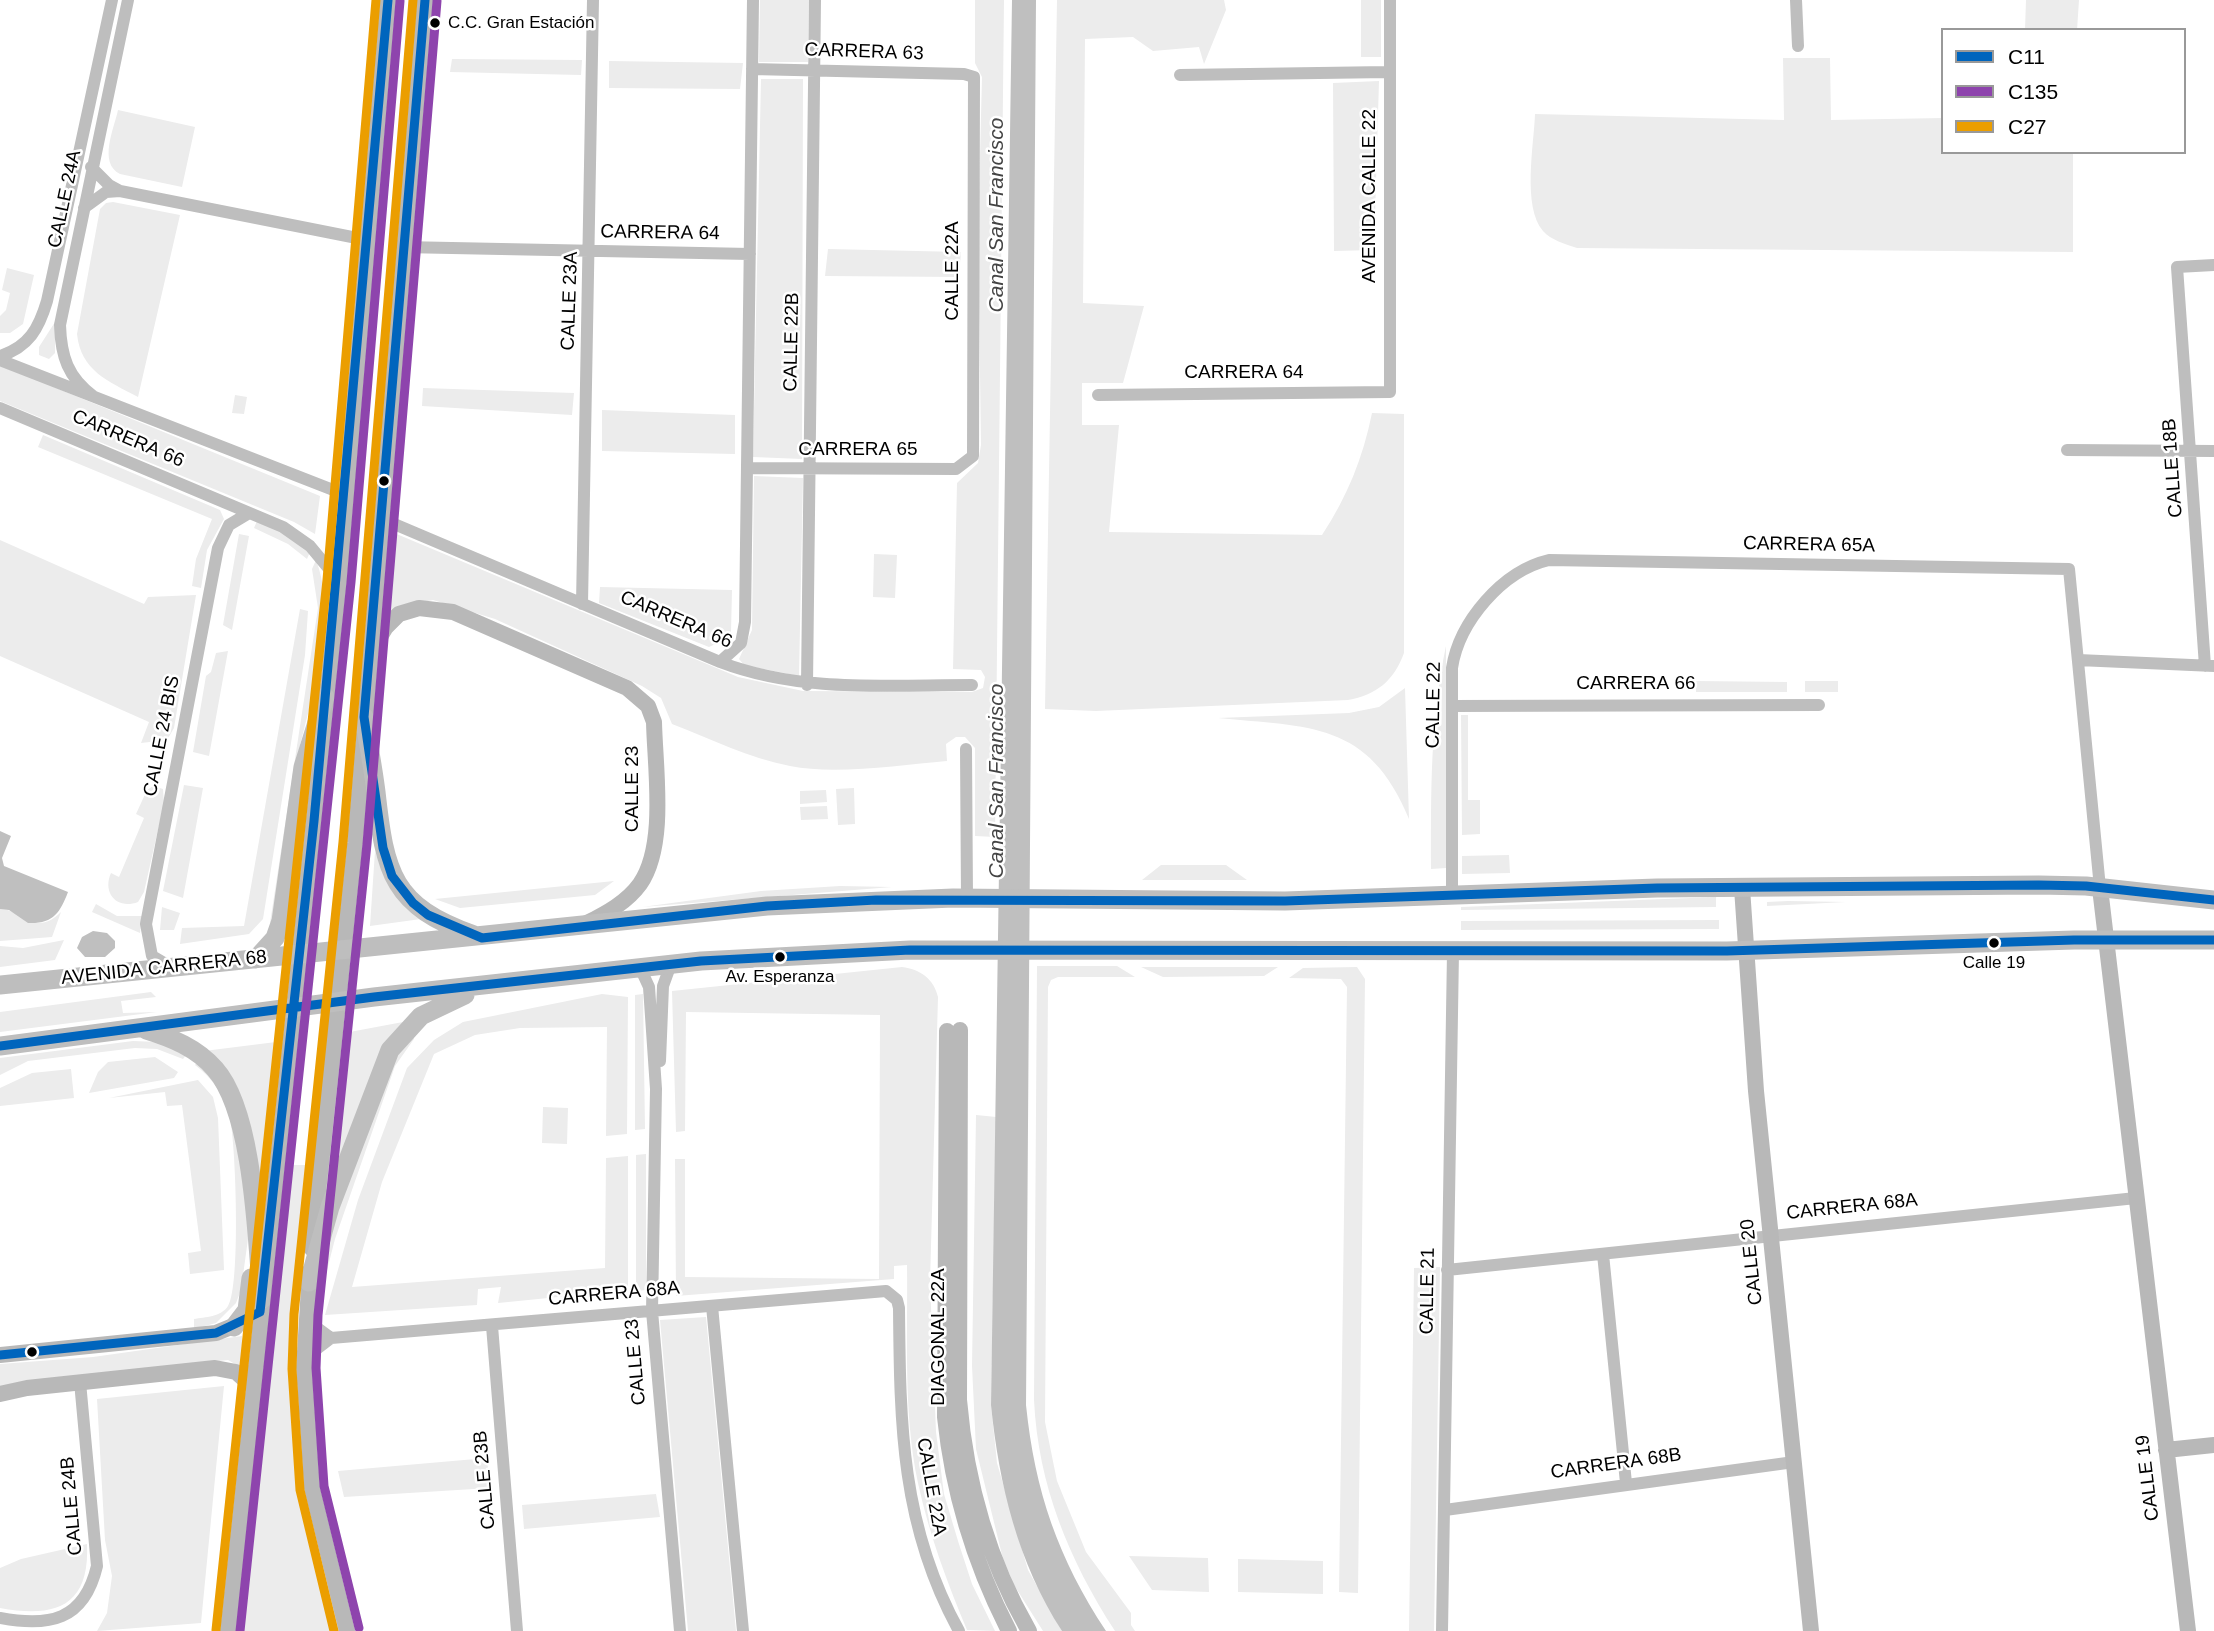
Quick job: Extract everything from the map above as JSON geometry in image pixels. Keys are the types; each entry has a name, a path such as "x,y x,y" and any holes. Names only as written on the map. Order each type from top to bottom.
{"main road":[{"path":"256,959 275,938 281,921 303,767 325,697"},
{"path":"364,717 383,848 392,876 413,903 428,915 482,938"},
{"name":"AVENIDA CARRERA 68","path":"0,985 482,938 767,906 967,898 1285,901 1742,888 2100,888 2214,900"},
{"path":"0,1046 671,964 910,950 1745,951 2214,940"},
{"path":"309,1282 330,1207 390,1050 409,1026 427,1012 496,984"},
{"path":"138,1028 166,1036 197,1053 216,1070 227,1086 241,1125 256,1218 261,1306"},
{"path":"234,1327 244,1316 249,1303 256,1218"}],"street":[{"name":"CALLE 24A","path":"0,358 32,337 44,312 112,0"},
{"name":"CALLE 24A","path":"93,396 69,373 60,338 63,303 128,0"},
{"path":"228,1631 261,1306 281,1150 313,844 325,697 339,581 388,0"},
{"path":"347,1631 312,1488 304,1371 306,1314 355,843 402,247 425,0"},
{"name":"CALLE 23A","path":"582,604 591,251 593,0"},
{"path":"720,662 736,649 744,635 753,0"},
{"name":"CALLE 22B","path":"807,685 815,0"},
{"name":"AVENIDA CALLE 22","path":"1390,0 1390,392"},
{"path":"1796,0 1798,46"},
{"name":"CARRERA 63","path":"752,69 964,74 974,77"},
{"path":"1180,75 1388,72"},
{"name":"CALLE 22A","path":"967,463 973,456 974,77"},
{"path":"91,167 120,191"},
{"path":"83,209 93,198 106,192 120,191 368,240"},
{"name":"CARRERA 64","path":"402,247 750,254"},
{"name":"CALLE 18B","path":"2209,666 2177,267 2214,265"},
{"name":"CARRERA 66","path":"0,358 346,495"},
{"name":"CARRERA 64","path":"1098,395 1390,392"},
{"name":"CARRERA 66","path":"0,408 298,536 339,581"},
{"path":"2067,450 2214,452"},
{"name":"CARRERA 65","path":"748,468 956,469 967,463"},
{"name":"CALLE 24 BIS","path":"172,967 152,956 146,924 218,548 229,525 249,513"},
{"name":"CARRERA 66","path":"380,518 720,662 765,677 807,685 972,684"},
{"name":"CARRERA 65A","path":"1549,560 2068,569"},
{"name":"CALLE 22","path":"1452,896 1454,650 1469,625 1509,577 1531,564 1549,560"},
{"name":"CALLE 19","path":"2068,569 2105,941 2188,1631"},
{"name":"CALLE 23","path":"369,658 386,627 399,614 419,608 437,609 478,622 627,688 648,706 654,722 656,835 652,858 643,878 627,899 583,925"},
{"path":"2078,660 2209,666"},
{"name":"CARRERA 66","path":"1452,706 1819,705"},
{"path":"966,749 967,898"},
{"name":"CALLE 20","path":"1742,888 1745,951 1771,1236 1811,1631"},
{"name":"CALLE 21","path":"1442,1631 1453,952"},
{"name":"CALLE 23","path":"656,1089 663,1037 663,986 671,964"},
{"name":"CALLE 23","path":"636,968 643,974 649,987 656,1089 652,1311 680,1631"},
{"name":"DIAGONAL 22A","path":"1009,1631 970,1541 947,1439 944,1377 953,1030 959,1400 962,1437 989,1545 1029,1631"},
{"name":"CARRERA 68A","path":"1447,1270 2136,1198"},
{"path":"1603,1254 1626,1483"},
{"name":"CARRERA 68A","path":"331,1338 886,1291 897,1300"},
{"name":"CALLE 22A","path":"897,1300 900,1308 900,1424 914,1518 928,1566 959,1631"},
{"path":"0,1355 180,1338 234,1327 261,1306"},
{"path":"712,1306 743,1631"},
{"path":"304,1371 314,1351 331,1338 312,1324 306,1314"},
{"name":"CALLE 23B","path":"492,1326 517,1631"},
{"path":"0,1394 80,1382 215,1368 236,1372 253,1387"},
{"name":"CALLE 24B","path":"0,1618 40,1623 65,1615 86,1594 97,1566 80,1382"},
{"path":"2166,1450 2214,1445"},
{"name":"CARRERA 68B","path":"1445,1510 1794,1462"}],"shaded area":[{"path":"760,0 809,0 808,62 759,62"},
{"path":"975,0 1004,0 995,837 975,836 975,748 965,737 956,737 946,744 947,761 827,770 775,763 672,724 661,698 642,686 495,619 433,600 397,607 381,620 387,530 738,677 803,691 972,692 983,688 985,677 981,670 953,669 957,483 978,463 981,445 978,234 982,77 975,63"},
{"path":"1012,0 1036,0 1026,1405 1036,1467 1051,1523 1075,1577 1106,1631 1062,1631 1033,1578 1005,1494 991,1405"},
{"path":"1057,0 1224,0 1226,10 1204,64 1199,47 1153,51 1133,37 1085,39 1083,303 1144,306 1123,383 1082,383 1082,425 1119,425 1109,532 1322,535 1353,477 1372,413 1404,414 1404,653 1395,671 1383,685 1358,698 1096,711 1045,709"},
{"path":"1361,0 1381,0 1381,57 1361,57"},
{"path":"2026,0 2079,0 2077,28 2025,28"},
{"path":"1783,58 1830,58 1831,120 1941,118 1941,154 2073,154 2073,252 1577,248 1546,234 1537,220 1531,191 1535,114 1784,120"},
{"path":"452,59 582,60 581,75 450,72"},
{"path":"609,61 743,63 740,89 609,88"},
{"path":"761,79 803,79 802,459 753,457"},
{"path":"1379,81 1374,250 1334,251 1333,83"},
{"path":"118,110 195,127 182,187 120,174 113,169 109,145"},
{"path":"113,202 180,215 138,397 107,380 90,366 84,357 77,334 100,209 106,203"},
{"path":"828,249 961,252 959,277 825,276"},
{"path":"7,268 34,275 23,324 10,333 0,333 0,316 6,310 10,293 2,290"},
{"path":"55,322 55,353 49,359 39,355 39,347"},
{"path":"0,365 320,496 315,534 294,522 0,401"},
{"path":"423,388 574,393 572,415 422,406"},
{"path":"235,395 247,397 244,414 232,413"},
{"path":"602,410 735,415 735,454 602,451"},
{"path":"43,435 220,510 224,519 207,550 201,588 192,586 196,559 212,519 38,447"},
{"path":"754,476 803,478 799,676 744,665 739,659 752,630"},
{"path":"257,521 285,534 310,552 307,559 288,544 254,528"},
{"path":"239,534 249,536 232,630 223,625"},
{"path":"0,540 144,604 148,597 196,595 174,728 167,740 141,743 149,722 0,656"},
{"path":"874,554 897,555 895,598 873,597"},
{"path":"316,560 325,608 324,634 293,779 276,918 270,923 318,608 312,569"},
{"path":"600,587 732,590 731,632 722,641 709,647 599,603"},
{"path":"300,609 308,611 305,655 263,919 249,934 180,944 182,928 244,926"},
{"path":"1446,646 1446,868 1431,869 1434,729"},
{"path":"228,651 209,756 193,752 206,676 211,672 216,653"},
{"path":"1696,681 1787,682 1787,692 1696,692"},
{"path":"1805,681 1838,681 1838,692 1805,692"},
{"path":"1405,688 1409,819 1393,787 1375,763 1355,746 1333,735 1308,728 1218,718 1349,713 1379,707"},
{"path":"1461,715 1468,715 1468,800 1480,800 1480,834 1462,835"},
{"path":"184,785 203,788 183,898 163,891"},
{"path":"153,786 163,789 164,803 144,892 138,902 124,904 113,898 108,887 109,880 111,873 119,877 144,818 136,814 147,790"},
{"path":"854,788 855,824 838,825 836,789"},
{"path":"826,790 827,802 800,804 800,791"},
{"path":"827,806 828,819 801,820 800,807"},
{"path":"0,831 11,836 2,858 4,866 68,892 62,906 50,919 28,923 9,910 0,909"},
{"path":"375,851 381,869 421,919 370,926"},
{"path":"1509,855 1510,873 1462,874 1462,856"},
{"path":"1161,865 1226,865 1247,880 1142,880"},
{"path":"614,881 595,895 460,908 435,899"},
{"path":"840,886 892,887 642,907 761,891"},
{"path":"1716,897 1716,907 1461,910 1461,907"},
{"path":"1767,902 1846,902 1767,906"},
{"path":"96,904 117,916 142,916 140,933 92,912"},
{"path":"162,907 180,913 174,930 160,930"},
{"path":"0,909 36,922 52,919 61,912 52,937 0,941"},
{"path":"1719,920 1719,929 1461,930 1461,921"},
{"path":"93,931 107,933 115,941 115,948 105,957 85,957 77,948 82,937"},
{"path":"64,940 55,960 0,967 0,946 23,948"},
{"path":"1037,966 1117,966 1135,977 1058,977 1051,980 1048,987 1045,1422 1057,1481 1086,1552 1131,1613 1131,1625 1135,1631 1115,1631 1070,1549 1049,1492 1037,1431 1034,1400"},
{"path":"902,967 925,976 938,997 930,1282 936,1432 944,1494 972,1584 995,1631 967,1630 939,1558 922,1502 913,1456 908,1402 907,1265 894,1266 894,1279 676,1296 675,1159 685,1159 685,1277 879,1279 880,1015 686,1012 685,1131 676,1132 672,991"},
{"path":"1141,967 1278,967 1264,976 1163,977"},
{"path":"1357,967 1365,979 1358,1593 1339,1592 1347,987 1341,979 1289,978 1303,968"},
{"path":"151,992 156,997 121,1001 123,1013 157,1012 0,1032 0,1012"},
{"path":"602,994 628,997 627,1134 606,1136 607,1027 520,1028 475,1035 434,1054 382,1182 352,1287 605,1268 606,1158 628,1156 628,1290 498,1303 501,1287 478,1289 477,1305 325,1315 358,1200 407,1068 434,1040 463,1022"},
{"path":"643,994 645,1129 635,1130 635,995"},
{"path":"403,1022 321,1220 339,1034"},
{"path":"413,1030 414,1039 395,1066 335,1239 324,1282 320,1312 314,1314 326,1242 389,1068"},
{"path":"133,1041 158,1042 187,1054 183,1059 157,1049 135,1048 28,1061 0,1075 0,1058"},
{"path":"276,1042 259,1208 249,1151 204,1051"},
{"path":"155,1057 178,1072 174,1078 89,1093 98,1072 108,1062"},
{"path":"199,1060 228,1095 251,1217 241,1290 236,1303 216,1323 194,1329 194,1319 217,1314 228,1306 235,1271 236,1243 235,1180 229,1113 216,1086 195,1065"},
{"path":"71,1069 74,1098 0,1106 0,1088 32,1073"},
{"path":"198,1080 213,1097 218,1118 224,1270 190,1274 188,1253 201,1251 182,1105 167,1106 165,1092 109,1098"},
{"path":"543,1107 568,1108 567,1144 542,1143"},
{"path":"976,1115 996,1117 991,1405 997,1463 1028,1570 1062,1631 1043,1631 1014,1585 1003,1559 976,1449 972,1366"},
{"path":"646,1154 646,1290 636,1291 636,1155"},
{"path":"286,1165 307,1165 297,1322 300,1440 312,1518 340,1631 235,1631"},
{"path":"1440,1267 1434,1631 1409,1631 1414,1268"},
{"path":"706,1317 736,1631 688,1631 660,1320"},
{"path":"242,1336 242,1368 228,1360 50,1379 0,1388 0,1364 93,1357"},
{"path":"224,1386 201,1623 97,1631 107,1613 112,1576 105,1540 97,1399"},
{"path":"487,1458 490,1488 344,1497 338,1471"},
{"path":"656,1494 660,1517 524,1529 522,1505"},
{"path":"87,1544 82,1582 75,1595 65,1603 52,1609 37,1611 0,1608 0,1568 21,1559"},
{"path":"1129,1556 1208,1558 1209,1592 1152,1590"},
{"path":"1238,1559 1323,1561 1323,1594 1238,1592"}],"transit line":[{"name":"C27","path":"216,1630 327,580 376,0"},
{"name":"C11","path":"0,1355 216,1333 260,1312 314,821 388,0"},
{"name":"C27","path":"334,1631 300,1490 292,1369 294,1314 343,842 413,0"},
{"name":"C11","path":"425,0 364,717 383,848 392,876 413,903 428,915 482,938 767,906 876,900 1285,901 1657,888 2039,885 2086,886 2214,900"},
{"name":"C135","path":"240,1631 351,582 400,1"},
{"name":"C135","path":"359,1628 324,1486 316,1368 318,1315 367,844 437,1"},
{"name":"C11","path":"0,1046 374,997 701,961 910,950 1727,951 2074,940 2214,940"}],"place":[{"name":"C.C. Gran Estación","path":"435,23"},
{"name":"Calle 19","path":"1994,943"},
{"name":"Av. Esperanza","path":"780,957"}],"water label":[{"name":"Canal San Francisco","path":"997,215"},
{"name":"Canal San Francisco","path":"997,781"}]}
